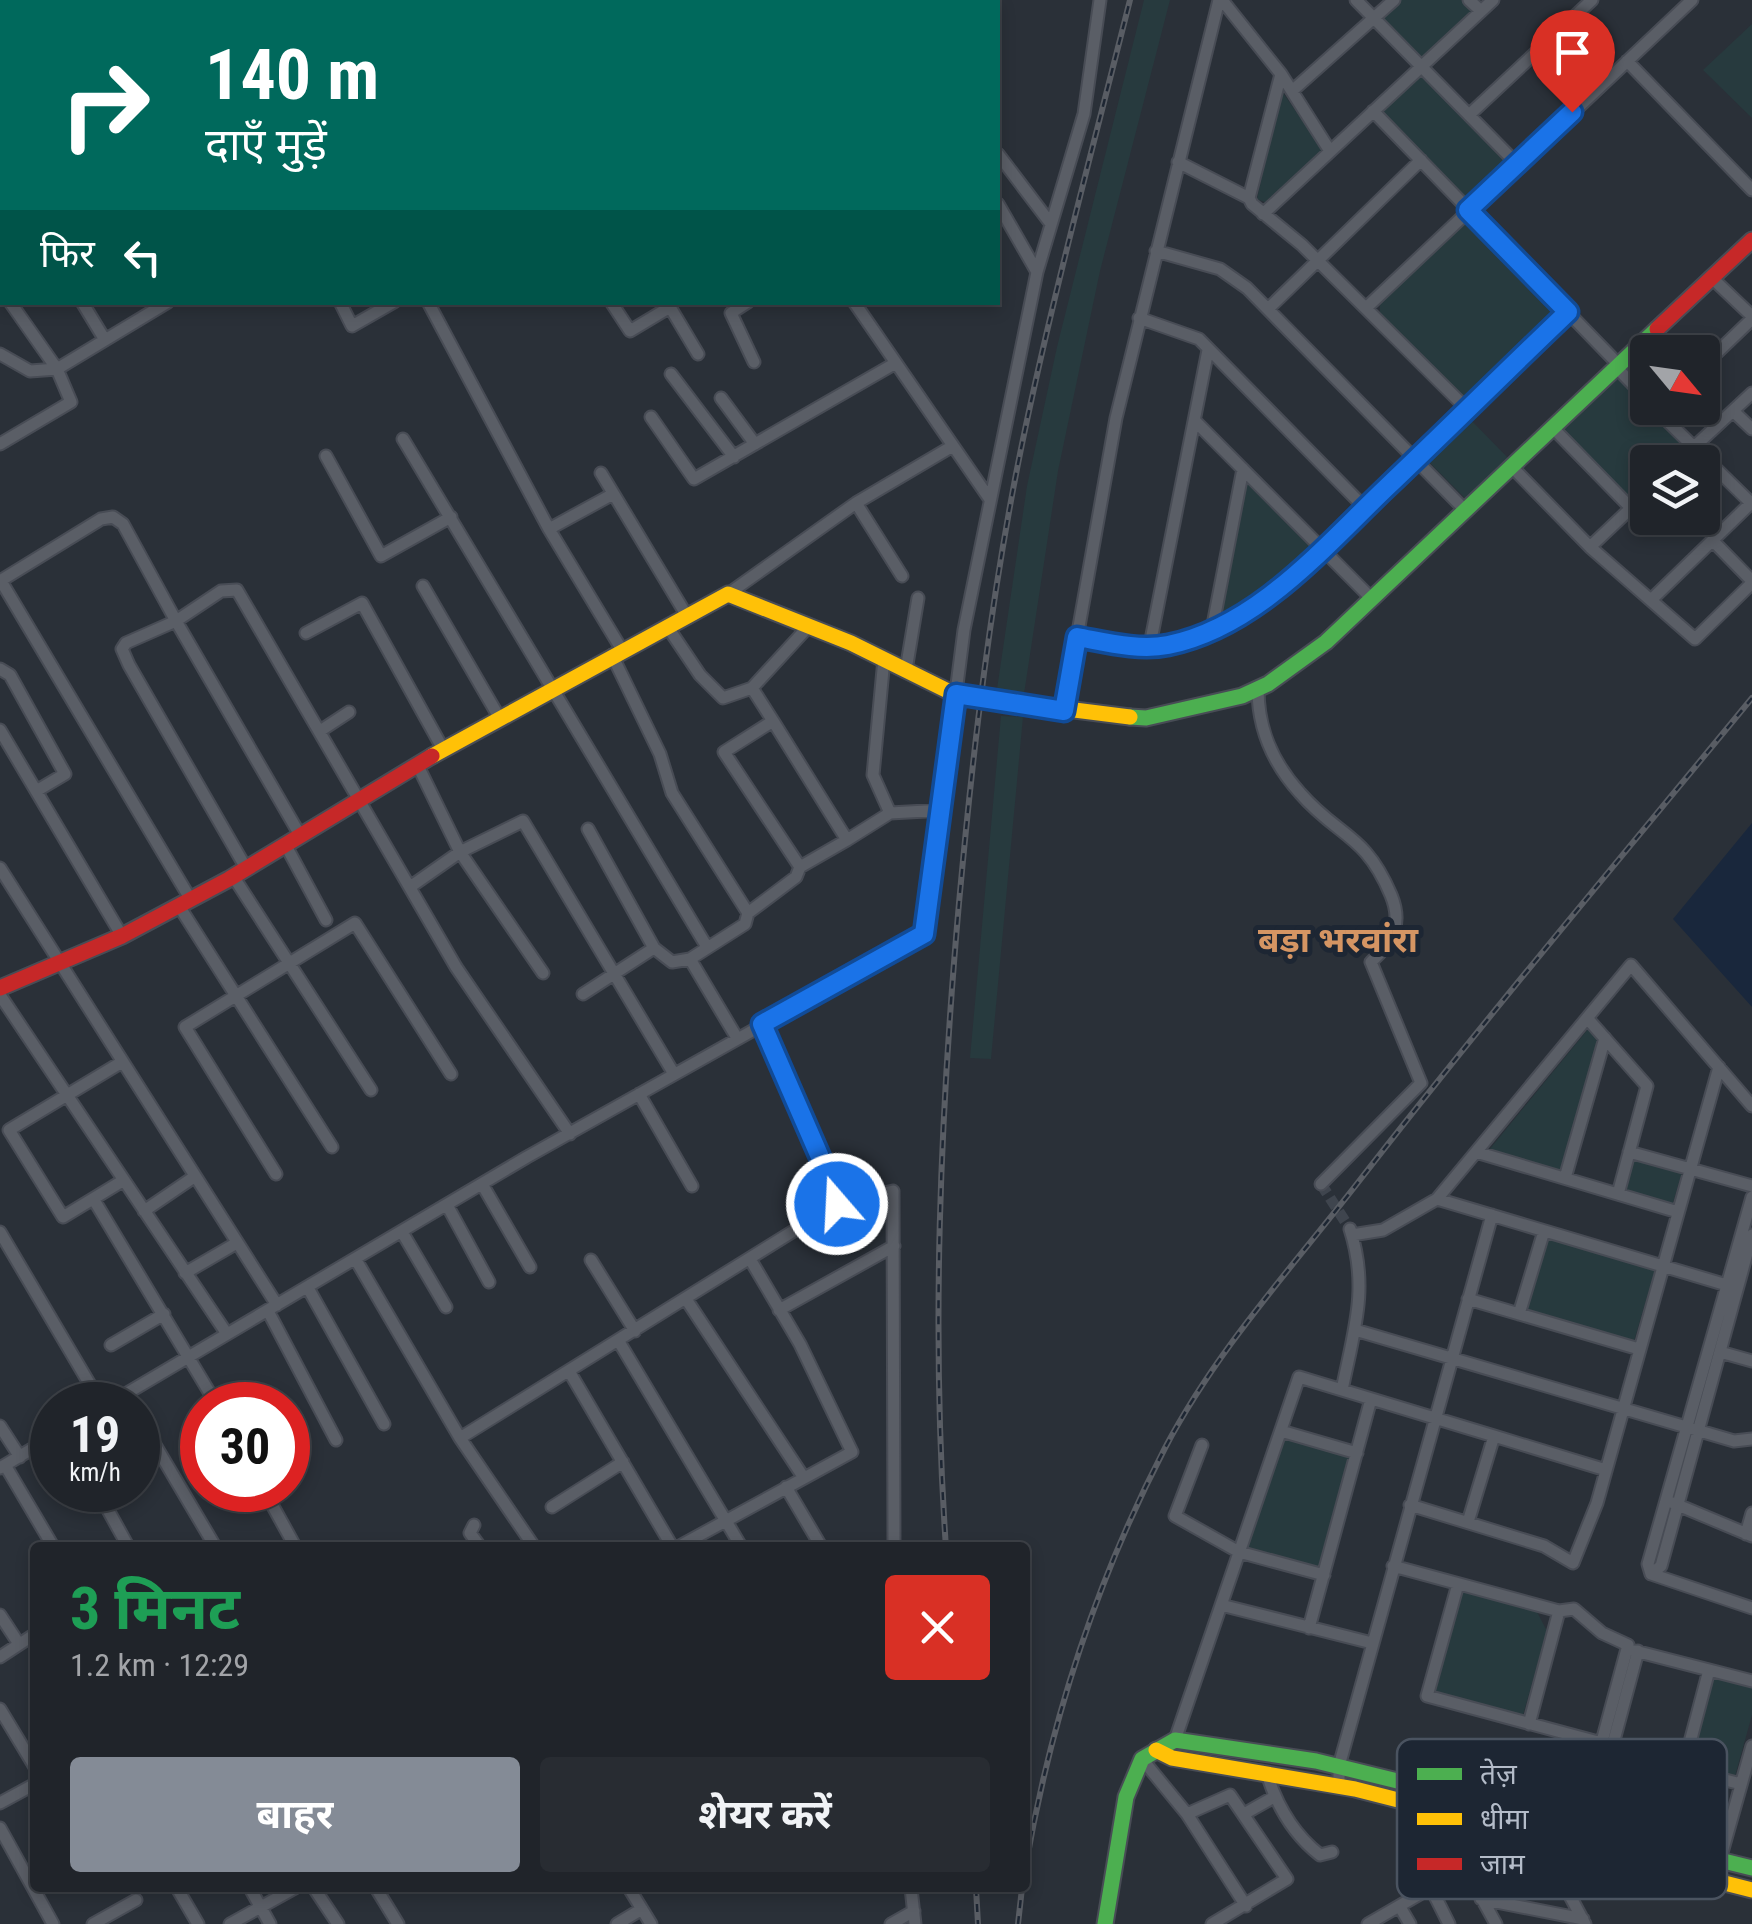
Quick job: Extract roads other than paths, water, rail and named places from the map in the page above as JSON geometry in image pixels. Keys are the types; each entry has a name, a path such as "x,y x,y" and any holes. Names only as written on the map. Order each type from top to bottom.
{"street":[{"path":"153,1382 190,1356 482,1184 924,934 944,810 956,694 989,498 1036,272 1084,114 1100,0"},
{"path":"1221,0 1281,74 1330,151"},
{"path":"1064,711 1139,318 1221,0"},
{"path":"1356,0 1517,164"},
{"path":"1292,91 1394,0"},
{"path":"1469,0 1480,12"},
{"path":"1263,214 1493,0"},
{"path":"1469,115 1592,0"},
{"path":"1366,308 1692,0"},
{"path":"1627,62 1752,190"},
{"path":"1249,198 1281,74"},
{"path":"1373,111 1630,379"},
{"path":"1000,157 1051,224"},
{"path":"1268,309 1420,160"},
{"path":"1178,162 1249,198 1318,260 1467,409"},
{"path":"1000,208 1036,272"},
{"path":"728,594 956,694 1064,711 1146,718 1194,710 1258,689 1298,665 1372,599 1752,242"},
{"path":"1156,251 1220,269 1268,309 1466,510"},
{"path":"1712,278 1752,318 1720,349"},
{"path":"0,444 71,402 57,369 12,305"},
{"path":"84,305 106,340"},
{"path":"0,354 30,371 57,369 163,305"},
{"path":"342,305 352,326 389,305"},
{"path":"430,305 617,653 660,754 672,793 748,913 746,924 690,959 672,962 654,948 588,829"},
{"path":"613,305 630,331 670,306 698,354"},
{"path":"743,305 730,313 754,362"},
{"path":"856,305 989,498"},
{"path":"1077,637 1165,646 1212,630 1254,607 1322,550 1568,312"},
{"path":"1139,318 1184,330 1208,350 1365,508"},
{"path":"1150,646 1208,350"},
{"path":"651,417 694,480 894,364"},
{"path":"671,374 734,457"},
{"path":"1695,445 1752,393"},
{"path":"722,398 755,444"},
{"path":"1733,411 1752,429"},
{"path":"1196,422 1372,599"},
{"path":"1671,425 1689,445"},
{"path":"1553,428 1630,507"},
{"path":"402,439 554,686 707,947"},
{"path":"227,1334 0,992 185,903 498,717 728,594 856,504 951,446"},
{"path":"326,456 381,556 450,518"},
{"path":"1512,466 1590,548 1696,639 1752,582 1713,540"},
{"path":"1212,630 1242,469"},
{"path":"601,473 687,616"},
{"path":"1651,600 1751,504 1720,475"},
{"path":"550,529 613,494"},
{"path":"856,504 902,576"},
{"path":"1590,548 1630,509"},
{"path":"300,834 124,524 113,517 101,519 0,581 234,996 332,1146"},
{"path":"423,586 498,717"},
{"path":"370,1090 286,963 122,649 176,621 221,591 237,590 456,968 570,1134"},
{"path":"906,670 918,598"},
{"path":"306,633 362,604 443,750"},
{"path":"668,626 700,675 723,698 752,688 808,627"},
{"path":"884,660 873,775 890,814"},
{"path":"0,669 10,676 65,774 38,790"},
{"path":"752,688 847,840"},
{"path":"1258,689 1258,724 1271,750 1300,794 1369,852 1400,915 1395,933 1371,962 1420,1083 1321,1184"},
{"path":"320,731 349,712"},
{"path":"773,721 724,752 800,868"},
{"path":"0,730 122,936"},
{"path":"417,764 460,852 543,973"},
{"path":"748,913 796,877 800,868 890,814 944,810"},
{"path":"410,887 460,852 523,821 674,1074"},
{"path":"284,844 326,920"},
{"path":"0,868 235,1244 272,1308 336,1440"},
{"path":"276,1174 185,1028 286,963 356,923 450,1074"},
{"path":"583,994 654,948"},
{"path":"690,959 737,1038"},
{"path":"1342,1390 1362,1265 1351,1232 1383,1230 1438,1198 1631,965 1752,1106"},
{"path":"1587,1018 1648,1086 1618,1194"},
{"path":"762,1024 837,1196 837,1204"},
{"path":"1565,1178 1605,1038"},
{"path":"122,1062 9,1130 58,1214 63,1216 124,1180"},
{"path":"1410,1504 1544,1546 1572,1563 1606,1470 1718,1067"},
{"path":"638,1094 692,1186"},
{"path":"1476,1152 1678,1212"},
{"path":"1629,1152 1752,1186"},
{"path":"144,1211 194,1177"},
{"path":"482,1184 530,1267"},
{"path":"460,1438 837,1204 894,1190 894,1542"},
{"path":"1693,1429 1720,1352 1752,1197"},
{"path":"1438,1198 1732,1287"},
{"path":"94,1200 205,1382"},
{"path":"447,1205 489,1282"},
{"path":"1339,1786 1339,1766 1492,1215"},
{"path":"1519,1314 1544,1231"},
{"path":"0,1232 4,1251 90,1382"},
{"path":"402,1232 446,1307"},
{"path":"1752,1235 1732,1287 1673,1503 1648,1564 1651,1574 1752,1608"},
{"path":"185,1273 235,1244"},
{"path":"778,1310 894,1246"},
{"path":"685,1542 852,1452 800,1344 750,1259"},
{"path":"356,1260 460,1438 527,1542"},
{"path":"590,1260 635,1331"},
{"path":"308,1288 384,1424"},
{"path":"686,1299 804,1478"},
{"path":"1468,1299 1639,1349"},
{"path":"111,1346 164,1314"},
{"path":"1354,1330 1734,1441 1752,1439"},
{"path":"618,1340 739,1542"},
{"path":"1720,1352 1752,1361"},
{"path":"569,1370 670,1542"},
{"path":"1172,1758 1299,1377 1606,1470"},
{"path":"1309,1628 1371,1398"},
{"path":"0,1426 20,1457"},
{"path":"1281,1431 1356,1453"},
{"path":"1468,1522 1494,1436"},
{"path":"1202,1445 1175,1516 1239,1552 1324,1574"},
{"path":"30,1451 3,1466 50,1542"},
{"path":"160,1453 212,1542"},
{"path":"552,1508 623,1462"},
{"path":"786,1487 818,1542"},
{"path":"1673,1503 1749,1535 1752,1513"},
{"path":"109,1512 126,1542"},
{"path":"276,1512 293,1542"},
{"path":"474,1526 470,1533 477,1542"},
{"path":"1393,1566 1559,1612 1574,1609 1602,1634 1631,1648 1752,1681"},
{"path":"1458,1584 1427,1696 1585,1739"},
{"path":"1221,1605 1372,1644"},
{"path":"1529,1724 1559,1612"},
{"path":"0,1615 19,1644"},
{"path":"0,1656 30,1637"},
{"path":"1608,1739 1631,1648"},
{"path":"1691,1739 1709,1670"},
{"path":"0,1709 30,1759"},
{"path":"1105,1924 1126,1797 1149,1754 1175,1740 1284,1756 1397,1780"},
{"path":"1727,1835 1752,1746"},
{"path":"1149,1754 1397,1800"},
{"path":"1149,1754 1246,1906"},
{"path":"1284,1756 1273,1775 1274,1797 1300,1840 1320,1854 1332,1852"},
{"path":"1727,1780 1741,1784"},
{"path":"0,1786 4,1801 30,1787"},
{"path":"1186,1814 1230,1794 1287,1878 1212,1924"},
{"path":"1244,1814 1274,1797"},
{"path":"0,1828 30,1882"},
{"path":"1727,1862 1752,1868"},
{"path":"1727,1884 1752,1890"},
{"path":"35,1892 53,1924"},
{"path":"178,1892 198,1924"},
{"path":"252,1892 270,1924"},
{"path":"230,1924 288,1892"},
{"path":"317,1892 338,1924"},
{"path":"378,1892 398,1924"},
{"path":"631,1892 651,1924"},
{"path":"892,1924 915,1918 912,1892"},
{"path":"1368,1924 1414,1899"},
{"path":"1436,1899 1449,1924"},
{"path":"1572,1899 1584,1922"},
{"path":"94,1924 136,1900"},
{"path":"1481,1900 1584,1922"},
{"path":"1481,1900 1496,1924"},
{"path":"1400,1908 1410,1924"},
{"path":"616,1924 642,1909"}],"water":[{"path":"1752,823 1752,1007 1673,919"}],"tunnel":[{"path":"1321,1184 1350,1229"}],"railway":[{"path":"946,1542 939,1386 943,1145 959,903 977,730 992,615 1022,444 1130,0"},
{"path":"1030,1842 1062,1707 1097,1601 1140,1498 1185,1412 1280,1280 1502,1001 1752,698"},
{"path":"976,1892 978,1924"},
{"path":"1018,1924 1022,1892"}],"district":[{"name":"बड़ा भरवांरा","path":"1338,940"}]}
